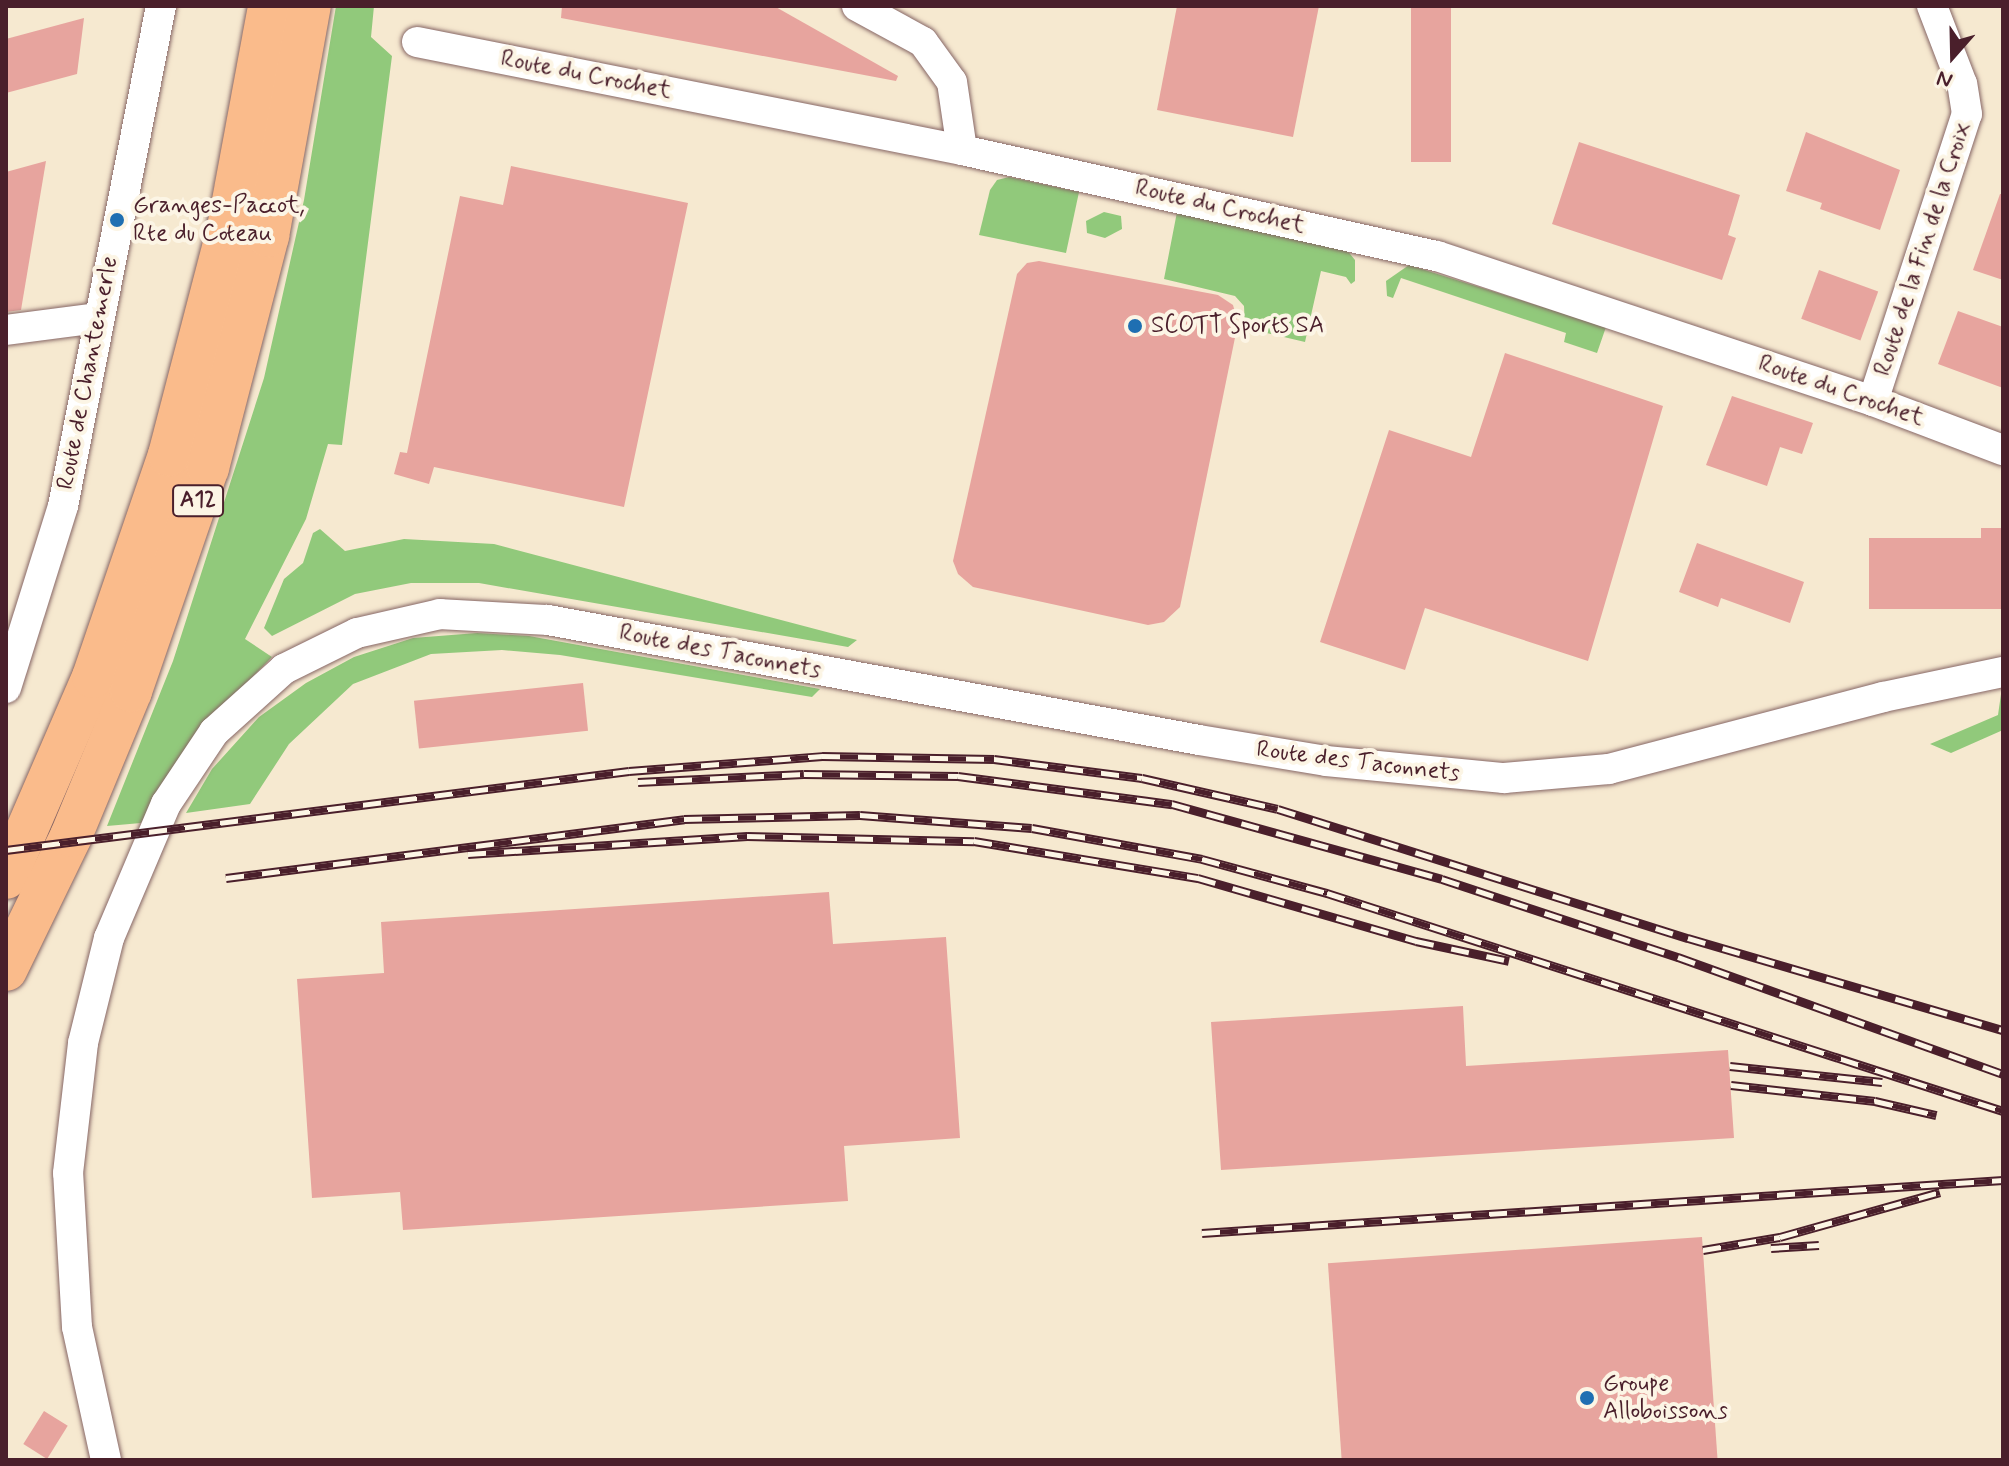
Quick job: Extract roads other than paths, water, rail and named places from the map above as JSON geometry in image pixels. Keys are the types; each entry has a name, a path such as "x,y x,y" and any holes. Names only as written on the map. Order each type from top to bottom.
{"highway":[{"name":"A12","path":"6,878 93,677 169,455 228,228 269,6"},
{"name":"A12","path":"6,970 119,721 208,468 268,236 310,6"}],"street":[{"name":"Route de Chantemerle","path":"6,688 51,555 161,6"},
{"path":"857,6 923,42 952,82 962,150"},
{"name":"Route de la Fin de la Croix","path":"1873,401 1967,114 1962,84 1932,6"},
{"name":"Route du Crochet","path":"417,42 962,150 1437,256 1873,401 2003,450"},
{"path":"6,330 99,318"},
{"name":"Route des Taconnets","path":"106,1460 75,1313 68,1173 83,1043 109,938 166,804 214,732 284,669 357,633 440,614 521,616 1247,748 1504,778 1609,769 1910,690 2003,672"}],"railway":[{"path":"6,850 629,771 822,756 994,759 1142,778 1278,809 1688,938 2003,1030"},
{"path":"638,782 804,774 958,776 1172,804 1442,879 1678,957 2003,1074"},
{"path":"226,878 684,819 860,815 1032,828 1202,859 1327,893 2003,1111"},
{"path":"468,854 747,836 974,841 1198,878 1416,941 1509,961"},
{"path":"1730,1066 1882,1082"},
{"path":"1731,1085 1875,1101 1936,1115"},
{"path":"1202,1233 2003,1180"},
{"path":"1703,1250 1780,1237 1940,1192"},
{"path":"1771,1248 1819,1245"}],"place":[{"name":"Granges-Paccot, Rte du Coteau","path":"117,220"},
{"name":"SCOTT Sports SA","path":"1135,326"},
{"name":"Groupe Alloboissons","path":"1587,1398"}]}
